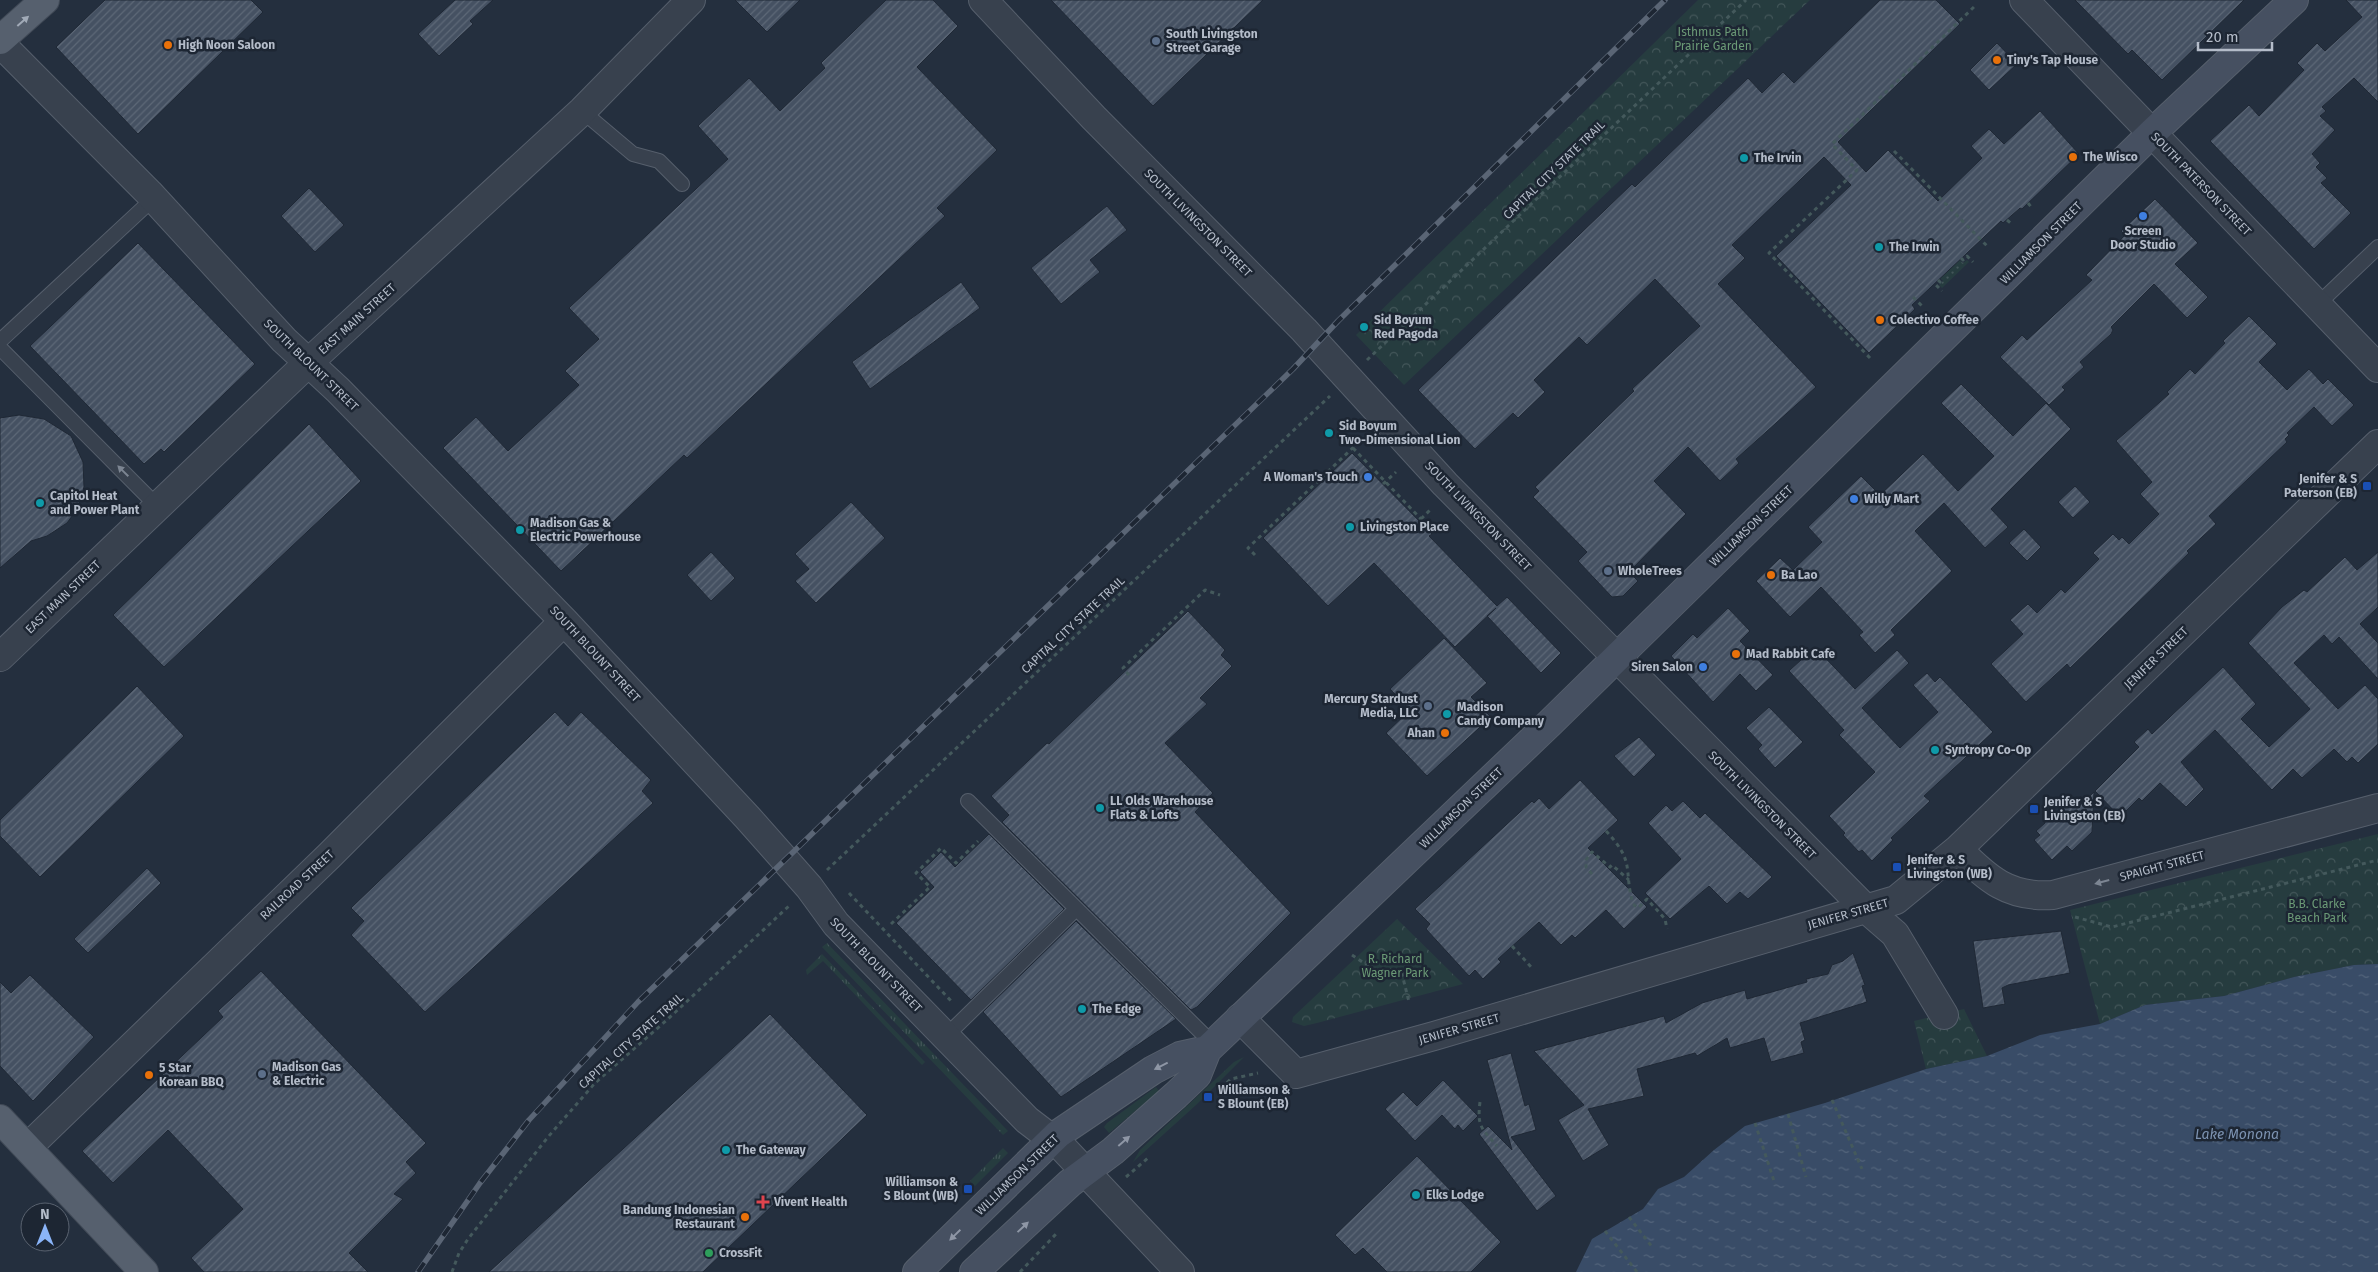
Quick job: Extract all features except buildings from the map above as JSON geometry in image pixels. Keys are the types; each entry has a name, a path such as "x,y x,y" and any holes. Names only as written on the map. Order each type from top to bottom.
{"main road":[{"path":"0,42 44,0"},
{"path":"0,1119 144,1272"}],"street":[{"name":"EAST MAIN STREET","path":"0,657 309,362 582,111 690,0"},
{"name":"SOUTH LIVINGSTON STREET","path":"983,0 1094,118 1304,330 1445,484 1865,908 1895,934 1944,1015"},
{"name":"SOUTH PATERSON STREET","path":"2024,0 2378,368"},
{"name":"WILLIAMSON STREET","path":"974,1272 1086,1171 1113,1151 1197,1075 1210,1047 1617,658 2152,133 2294,0"},
{"name":"SOUTH BLOUNT STREET","path":"0,42 154,198 278,333 309,362 564,621 747,816 809,887 831,919 1028,1120 1052,1139 1086,1171 1180,1272"},
{"name":"JENIFER STREET","path":"1240,1018 1296,1074 1434,1036 1896,900 1958,848 2378,444"},
{"name":"RAILROAD STREET","path":"28,1147 329,856 564,621"},
{"name":"SPAIGHT STREET","path":"1958,848 1993,881 2014,891 2032,896 2053,895 2378,808"},
{"name":"WILLIAMSON STREET","path":"917,1272 1052,1139 1154,1070 1180,1056 1210,1047"}],"lane":[{"path":"582,111 633,154 658,162 682,184"},
{"path":"0,341 154,198"},
{"path":"2317,305 2378,247"},
{"path":"0,348 157,506"},
{"path":"968,800 1210,1047"},
{"path":"945,1037 967,1018 1076,909"}],"path":[{"name":"CAPITAL CITY STATE TRAIL","path":"1374,353 1746,0"},
{"path":"1870,358 1864,349 1769,253 1857,170 1832,144 1976,5"},
{"path":"1894,151 1989,248"},
{"path":"2028,203 2032,208"},
{"path":"2007,220 2013,226"},
{"path":"1961,258 1963,260 1967,256 1973,262"},
{"path":"1938,280 1940,282 1936,285 1942,292"},
{"path":"1913,297 1924,308"},
{"path":"1902,321 1906,325"},
{"name":"CAPITAL CITY STATE TRAIL","path":"833,863 1325,400"},
{"path":"1255,555 1248,548 1286,514 1363,438"},
{"path":"1352,448 1420,520 1431,509"},
{"path":"1384,483 1396,472"},
{"path":"1129,675 1123,668 1205,590 1220,595"},
{"path":"1606,831 1622,850 1628,862 1633,904 1638,908 1647,899 1665,919 1667,929"},
{"path":"891,924 930,888 916,873 942,848 956,863 978,841"},
{"path":"1592,874 1586,867 1586,860 1592,852 1610,867 1612,864 1629,880"},
{"path":"2067,915 2112,927 2378,860"},
{"path":"827,870 833,877"},
{"path":"846,890 967,1018"},
{"name":"CAPITAL CITY STATE TRAIL","path":"452,1272 459,1253 468,1240 574,1106 595,1083 668,1019 786,909"},
{"path":"1512,946 1532,968"},
{"path":"1352,955 1373,969 1401,970 1409,1002"},
{"path":"1832,1100 1862,1169"},
{"path":"1480,1102 1478,1121 1481,1129 1496,1146"},
{"path":"1788,1114 1806,1177"},
{"path":"1755,1123 1775,1184"},
{"path":"1128,1176 1133,1172"},
{"path":"1629,1217 1654,1248"},
{"path":"1020,1272 1061,1230"},
{"path":"1605,1231 1637,1272"}],"green space":[{"name":"Isthmus Path Prairie Garden","path":"1698,0 1810,0 1404,385 1356,335"},
{"path":"1960,260 1963,263 1967,260 1969,262 1942,288 1939,285 1943,281 1940,278"},
{"name":"B.B. Clarke Beach Park","path":"2378,834 2378,964 2354,965 2294,977 2224,996 2145,1005 2100,1024 2070,910"},
{"name":"R. Richard Wagner Park","path":"1397,919 1463,984 1304,1026 1292,1022 1293,1017"},
{"path":"827,943 1008,1131 1003,1135 822,947"},
{"path":"822,954 925,1062 922,1065 823,961 807,975 806,970"},
{"path":"1964,1009 1987,1056 1926,1069 1914,1021"},
{"path":"1244,1057 1196,1105 1133,1162 1140,1150 1234,1062"},
{"path":"1156,1087 1159,1091 1109,1133 1104,1127 1107,1123"},
{"path":"1003,1148 1008,1153 975,1186 970,1181"}],"water":[{"name":"Lake Monona","path":"2378,964 2378,1272 1576,1272 1592,1239 1643,1209 1658,1189 1684,1177 1745,1126 1825,1103 1926,1069 1987,1056 2040,1035 2100,1024 2145,1005 2224,996 2294,977 2354,965"}],"railway":[{"path":"418,1272 480,1183 529,1120 638,1002 1293,369 1338,321 1665,0"}],"place":[{"name":"South Livingston Street Garage","path":"1156,41"},
{"name":"High Noon Saloon","path":"168,45"},
{"name":"Tiny's Tap House","path":"1997,60"},
{"name":"The Wisco","path":"2073,157"},
{"name":"The Irvin","path":"1744,158"},
{"name":"Screen Door Studio","path":"2143,216"},
{"name":"The Irwin","path":"1879,247"},
{"name":"Colectivo Coffee","path":"1880,320"},
{"name":"Sid Boyum Red Pagoda","path":"1364,327"},
{"name":"Sid Boyum Two-Dimensional Lion","path":"1329,433"},
{"name":"A Woman's Touch","path":"1368,477"},
{"name":"Jenifer & S Paterson (EB)","path":"2367,486"},
{"name":"Willy Mart","path":"1854,499"},
{"name":"Capitol Heat and Power Plant","path":"40,503"},
{"name":"Livingston Place","path":"1350,527"},
{"name":"Madison Gas & Electric Powerhouse","path":"520,530"},
{"name":"WholeTrees","path":"1608,571"},
{"name":"Ba Lao","path":"1771,575"},
{"name":"Mad Rabbit Cafe","path":"1736,654"},
{"name":"Siren Salon","path":"1703,667"},
{"name":"Mercury Stardust Media, LLC","path":"1428,706"},
{"name":"Madison Candy Company","path":"1447,714"},
{"name":"Ahan","path":"1445,733"},
{"name":"Syntropy Co-Op","path":"1935,750"},
{"name":"LL Olds Warehouse Flats & Lofts","path":"1100,808"},
{"name":"Jenifer & S Livingston (EB)","path":"2034,809"},
{"name":"Jenifer & S Livingston (WB)","path":"1897,867"},
{"name":"The Edge","path":"1082,1009"},
{"name":"Madison Gas & Electric","path":"262,1074"},
{"name":"5 Star Korean BBQ","path":"149,1075"},
{"name":"Williamson & S Blount (EB)","path":"1208,1097"},
{"name":"The Gateway","path":"726,1150"},
{"name":"Williamson & S Blount (WB)","path":"968,1189"},
{"name":"Elks Lodge","path":"1416,1195"},
{"name":"Vivent Health","path":"763,1202"},
{"name":"Bandung Indonesian Restaurant","path":"745,1217"},
{"name":"CrossFit","path":"709,1253"}]}
